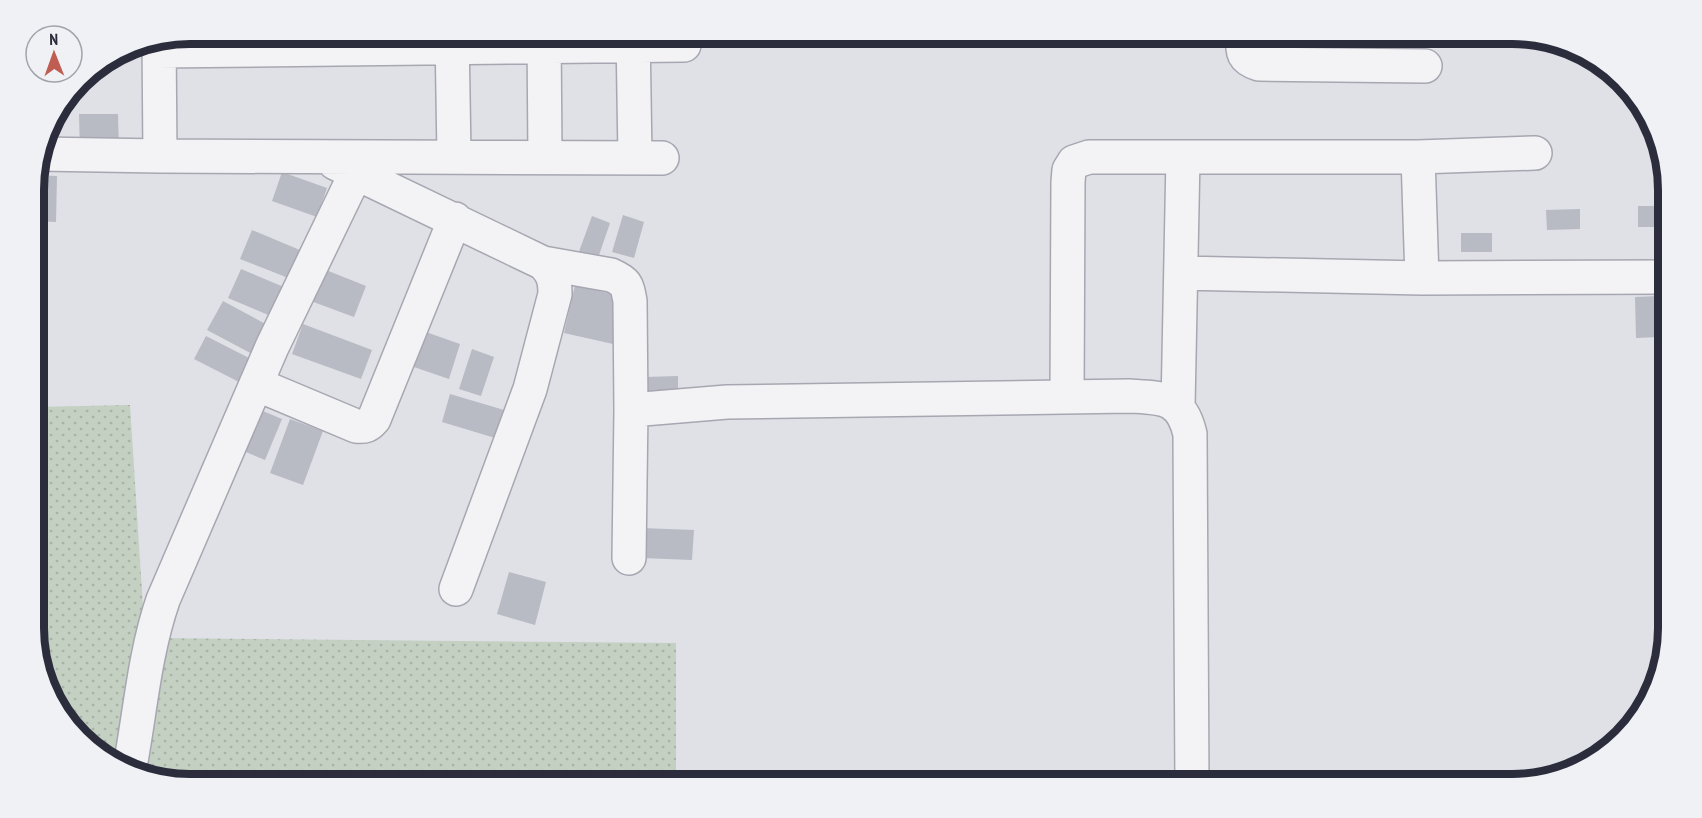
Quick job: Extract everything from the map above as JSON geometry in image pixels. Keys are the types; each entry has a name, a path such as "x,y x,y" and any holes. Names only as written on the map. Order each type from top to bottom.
{"street":[{"path":"177,45 218,44"},
{"path":"452,44 454,157"},
{"path":"544,44 545,158"},
{"path":"48,154 649,158 635,44"},
{"path":"676,44 684,45"},
{"path":"1244,44 1244,55 1248,61 1259,64 1425,66"},
{"path":"159,46 160,156"},
{"path":"1067,397 1069,170 1074,162 1089,157 1418,157 1535,153"},
{"path":"323,157 543,262 610,275 627,285 630,301 631,410 629,558"},
{"path":"1178,406 1183,157"},
{"path":"1418,157 1422,278"},
{"path":"131,761 150,649 156,619 163,600 272,347 356,173"},
{"path":"256,384 356,426 368,425 374,419 455,219"},
{"path":"456,589 530,389 555,294 552,272 543,262"},
{"path":"1181,273 1422,278 1658,277"},
{"path":"631,410 727,402 1129,396 1160,398 1178,406 1186,418 1190,434 1192,774"}],"green space":[{"path":"130,405 145,638 676,643 676,774 190,774 152,770 117,755 86,732 74,717 63,701 48,666 44,628 44,407"}],"building":[{"path":"79,114 118,114 119,152 80,153"},
{"path":"282,172 327,188 317,217 272,201"},
{"path":"45,175 57,176 56,222 44,221"},
{"path":"1638,206 1658,206 1658,227 1638,227"},
{"path":"1580,209 1580,229 1547,230 1546,210"},
{"path":"623,215 644,222 634,258 612,252"},
{"path":"592,216 610,223 596,264 577,257"},
{"path":"252,230 307,253 296,281 240,259"},
{"path":"1461,233 1492,233 1492,252 1461,252"},
{"path":"321,268 366,286 354,317 308,300"},
{"path":"241,269 291,290 278,319 228,298"},
{"path":"575,285 624,297 613,344 564,333"},
{"path":"1658,296 1658,337 1636,338 1635,297"},
{"path":"223,301 273,328 258,357 207,330"},
{"path":"303,324 372,350 361,379 292,354"},
{"path":"423,331 460,344 449,379 411,366"},
{"path":"206,336 251,359 239,382 194,359"},
{"path":"472,349 494,357 481,396 459,389"},
{"path":"678,376 678,404 645,404 645,377"},
{"path":"450,394 514,413 505,441 442,422"},
{"path":"251,406 282,419 265,460 234,447"},
{"path":"290,419 323,431 303,485 270,473"},
{"path":"642,528 694,530 692,560 641,558"},
{"path":"509,572 546,582 535,625 497,614"}]}
